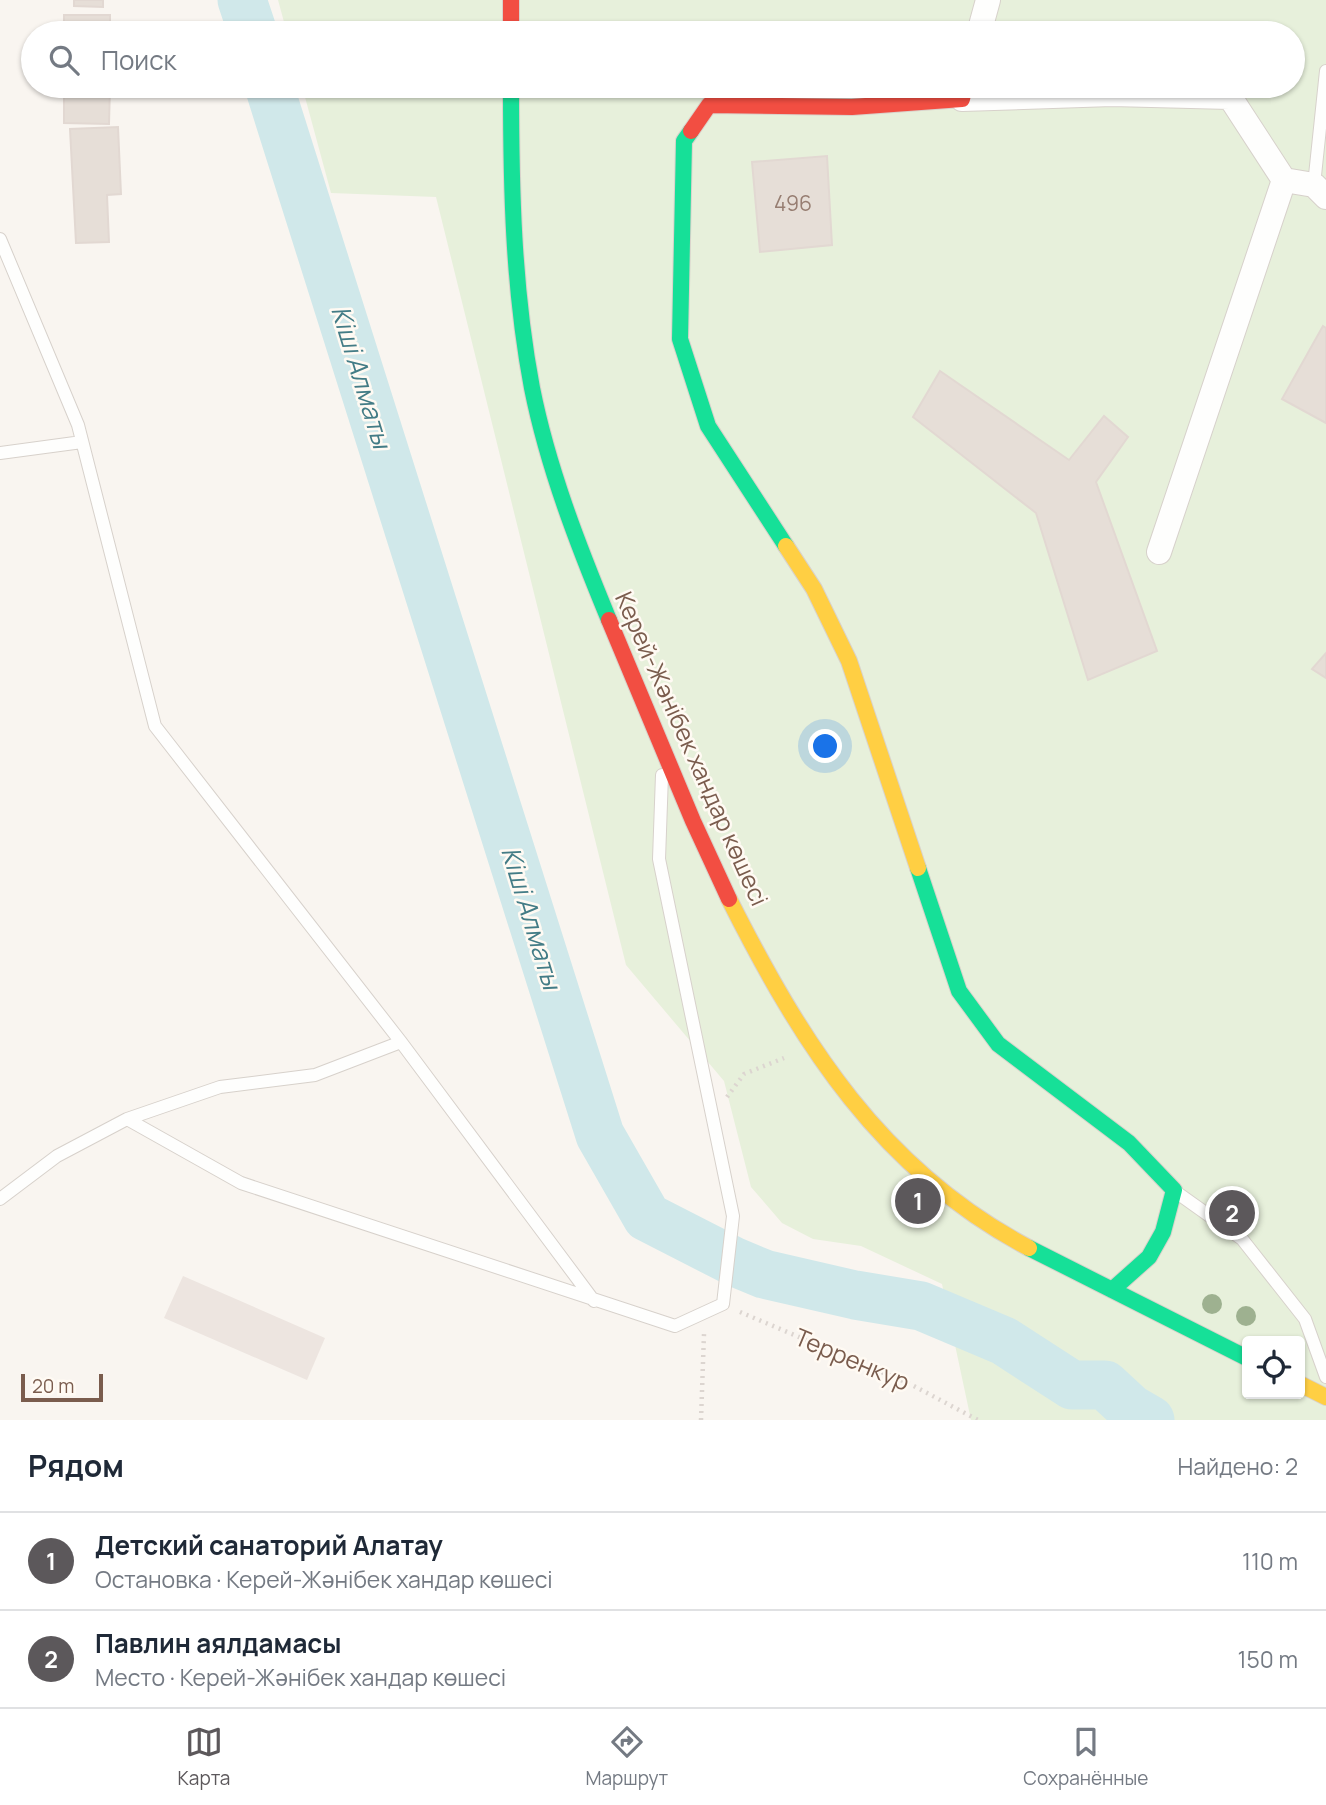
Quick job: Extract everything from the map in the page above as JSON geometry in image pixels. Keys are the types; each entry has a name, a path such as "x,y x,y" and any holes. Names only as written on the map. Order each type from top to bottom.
{"main road":[{"path":"511,0 511,21"},
{"name":"Керей-Жәнібек хандар көшесі","path":"511,98 517,285 533,391 566,506 600,598 714,870 780,995 818,1057 855,1106 884,1140 933,1185 1024,1246 1242,1355"},
{"path":"919,98 852,107 709,105 684,141 680,339 708,426 814,589 849,661 958,991 998,1044 1129,1143 1174,1190 1163,1232 1149,1257 1112,1290"},
{"path":"1305,1386 1326,1397"}],"street":[{"path":"982,21 988,0"},
{"path":"1231,98 1284,180 1320,191"},
{"path":"1159,552 1284,180"}],"lane":[{"path":"1320,191 1326,71"},
{"path":"0,239 78,425 155,726 401,1042 594,1301"},
{"path":"0,453 82,442"},
{"path":"127,1119 241,1184 432,1245 594,1301 675,1326 723,1304 733,1216 659,859 663,750"},
{"path":"0,1199 57,1156 127,1119 220,1087 314,1075 401,1042"},
{"path":"1174,1190 1242,1239 1305,1319 1326,1377"}],"path":[{"path":"712,1117 744,1074 784,1058 818,1057"},
{"name":"Терренкур","path":"723,1304 910,1384 978,1420"},
{"path":"701,1420 705,1312"}],"shaded area":[{"path":"183,1276 325,1338 307,1380 164,1318"}],"green space":[{"path":"278,0 1326,0 1326,1420 971,1420 942,1284 861,1246 813,1239 782,1223 751,1187 724,1081 626,965 436,197 331,193 305,98 1305,98 1305,21 284,21"}],"building":[{"path":"74,0 103,0 103,7 74,6"},
{"path":"64,15 110,15 110,21 64,21"},
{"path":"64,98 110,98 109,124 64,123"},
{"path":"118,127 121,194 107,195 109,242 76,243 70,129"},
{"path":"827,156 832,245 760,252 752,162"},
{"path":"1323,326 1326,328 1326,423 1282,399"},
{"path":"940,371 1069,460 1104,416 1128,437 1096,482 1157,651 1088,680 1036,513 913,417"},
{"path":"1326,653 1326,678 1312,669"}],"waterway":[{"name":"Кіші Алматы","path":"242,0 249,21"},
{"name":"Кіші Алматы","path":"273,98 600,1135 647,1217 764,1274 855,1295 921,1306 1004,1341 1072,1385 1105,1385 1131,1409 1150,1420"}],"traffic: fast":[{"path":"511,98 514,237 532,388 555,477 609,620"},
{"path":"691,131 684,141 680,339 708,426 786,546"},
{"path":"918,868 959,991 998,1044 1129,1143 1174,1190 1163,1232 1149,1257 1112,1290"},
{"path":"1029,1248 1242,1355"}],"traffic: slow":[{"path":"786,546 814,589 849,661 918,868"},
{"path":"729,899 786,1004 851,1099 888,1142 930,1181 977,1217 1029,1248"},
{"path":"1305,1386 1326,1397"}],"traffic: jam":[{"path":"511,0 511,21"},
{"path":"691,131 709,105 852,107 962,98"},
{"path":"609,620 693,821 729,899"}],"place":[{"name":"Детский санаторий Алатау","path":"918,1201"},
{"name":"Павлин аялдамасы","path":"1232,1213"}]}
